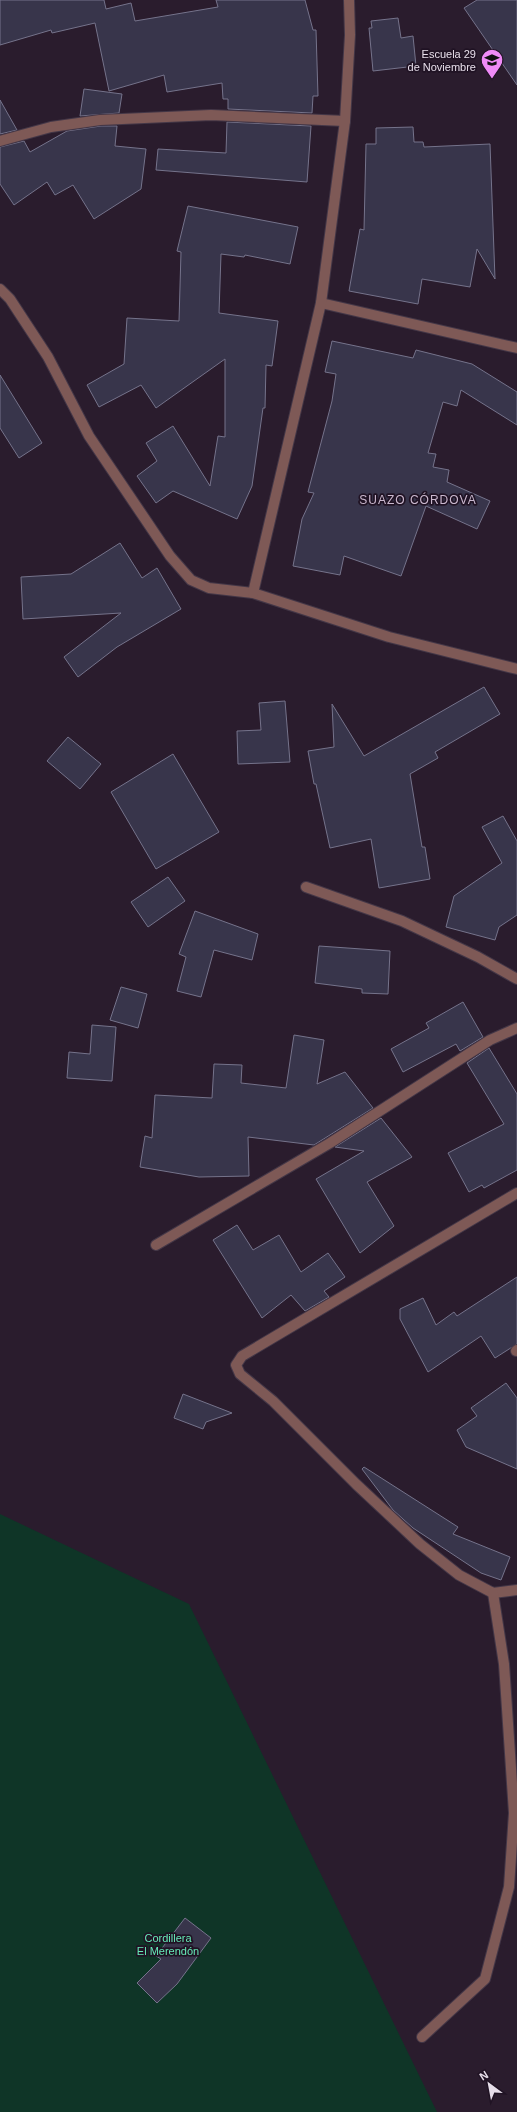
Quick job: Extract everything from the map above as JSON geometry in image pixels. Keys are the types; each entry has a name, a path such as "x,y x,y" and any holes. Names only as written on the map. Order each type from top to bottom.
{"street":[{"path":"253,593 321,303 345,121 350,35 349,0"},
{"path":"0,141 51,127 108,120 211,115 345,121"},
{"path":"0,289 10,299 48,357 89,436 170,556 192,580 209,588 253,593 389,637 517,669"},
{"path":"321,303 517,348"},
{"path":"306,887 402,921 478,957 517,979"},
{"path":"156,1245 336,1139 490,1040 517,1028"},
{"path":"517,1193 242,1356 236,1365 240,1374 273,1401 356,1484 415,1540 459,1575 493,1593 517,1590"},
{"path":"422,2037 485,1979 509,1887 514,1813 504,1664 493,1593"}],"green space":[{"name":"Cordillera El Merendón","path":"0,1514 189,1604 437,2112 0,2112"}],"building":[{"path":"0,0 104,0 106,9 131,3 135,21 218,7 216,0 305,0 313,30 316,30 318,96 313,96 312,113 228,109 228,99 223,99 222,83 167,92 164,75 109,91 95,23 52,33 51,30 0,45"},
{"path":"477,0 517,0 517,85 464,8"},
{"path":"398,18 401,38 413,36 416,66 373,71 369,28 372,28 371,21"},
{"path":"84,89 122,94 119,113 80,116"},
{"path":"0,100 17,130 0,134"},
{"path":"227,122 311,126 307,182 156,170 158,149 226,153"},
{"path":"101,126 117,126 115,146 146,149 141,189 94,219 73,185 55,195 47,182 14,205 0,184 0,147 24,141 30,152 67,131"},
{"path":"413,127 414,142 423,142 424,147 490,144 495,279 477,249 470,287 422,279 418,304 349,291 360,229 364,230 366,144 376,144 376,128"},
{"path":"188,206 298,227 290,264 245,255 244,257 221,254 219,313 278,321 272,366 266,365 265,408 263,408 252,486 237,519 173,491 156,503 137,476 157,461 146,443 173,426 210,486 218,436 225,437 225,359 156,408 141,385 99,407 87,385 124,364 127,318 179,321 181,252 177,251"},
{"path":"332,341 413,358 416,350 472,364 517,392 517,425 461,390 457,406 443,402 428,453 436,454 433,467 449,470 447,482 490,501 477,529 426,506 401,576 344,556 340,575 293,566 302,519 314,493 308,492 332,401 336,374 325,372"},
{"path":"0,375 42,443 19,458 0,428"},
{"path":"120,543 142,578 157,568 181,609 117,647 78,677 64,657 121,613 23,619 21,577 71,574"},
{"path":"484,687 500,714 435,752 438,758 410,774 422,847 425,847 430,879 379,888 371,839 330,848 316,784 314,784 308,751 334,747 332,704 364,756"},
{"path":"285,701 290,762 238,764 237,731 261,730 259,703"},
{"path":"68,737 101,764 80,789 47,761"},
{"path":"173,754 219,832 156,869 111,792"},
{"path":"503,816 517,841 517,915 499,927 495,940 446,927 454,896 502,863 482,827"},
{"path":"168,877 185,901 148,927 131,902"},
{"path":"195,911 258,934 252,960 214,950 201,997 177,991 186,957 179,954"},
{"path":"319,946 390,951 388,994 362,993 362,989 315,983"},
{"path":"121,987 147,994 138,1028 110,1020"},
{"path":"463,1002 483,1037 460,1051 456,1044 403,1072 391,1049 429,1028 426,1023"},
{"path":"92,1025 116,1027 112,1081 67,1078 69,1052 90,1054"},
{"path":"294,1035 324,1040 317,1084 345,1072 373,1108 314,1145 248,1137 249,1176 199,1177 140,1167 145,1136 152,1138 155,1095 212,1098 214,1064 242,1065 241,1083 286,1088"},
{"path":"489,1048 517,1094 517,1170 484,1188 482,1185 469,1192 448,1153 504,1124 467,1063"},
{"path":"381,1118 412,1157 367,1182 394,1226 360,1253 316,1179 364,1151 335,1147"},
{"path":"237,1225 253,1250 279,1235 301,1272 328,1253 345,1277 324,1291 329,1297 305,1311 291,1295 262,1318 213,1240"},
{"path":"517,1277 517,1344 495,1358 481,1336 428,1372 400,1319 400,1309 423,1298 436,1325 454,1312 457,1316"},
{"path":"506,1383 517,1398 517,1469 466,1447 457,1430 477,1416 471,1408"},
{"path":"183,1394 232,1413 206,1422 203,1429 174,1418"},
{"path":"364,1467 458,1527 453,1534 510,1557 501,1580 481,1573 413,1528 393,1510 362,1469"},
{"path":"185,1918 211,1938 177,1984 157,2003 137,1983 161,1959 156,1956"}],"place":[{"name":"Escuela 29 de Noviembre","path":"492,80"}],"district":[{"name":"SUAZO CÓRDOVA","path":"418,500"}]}
